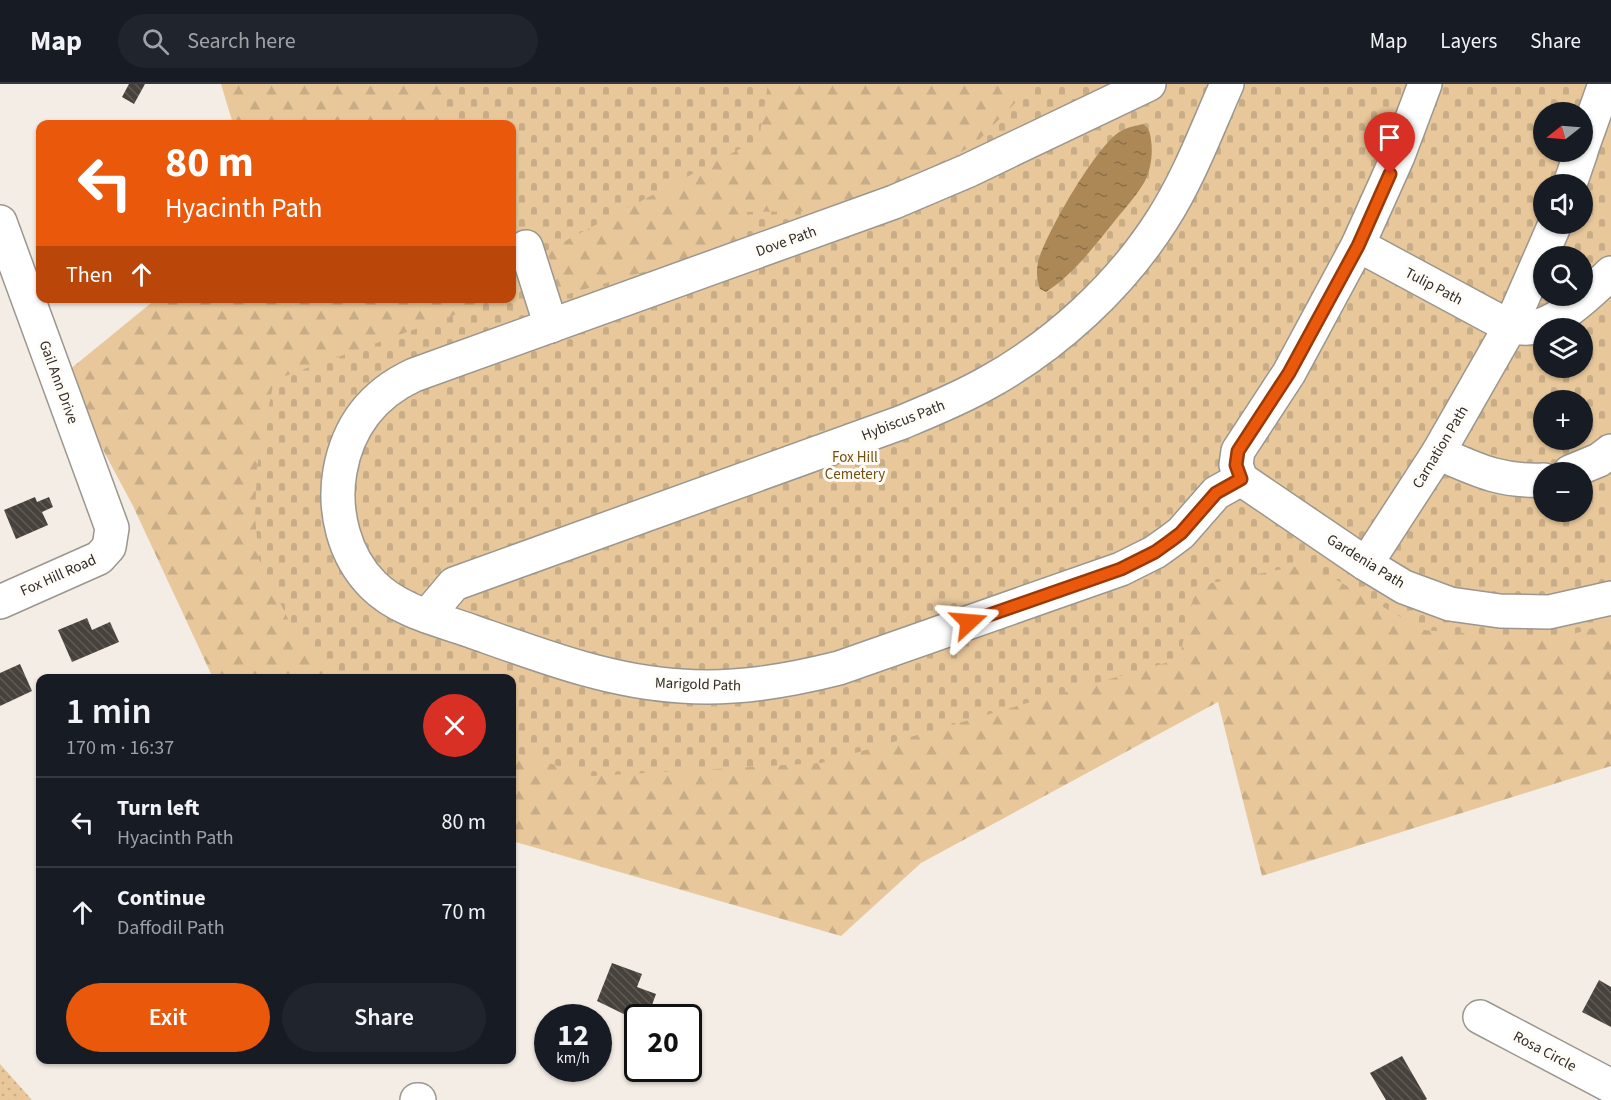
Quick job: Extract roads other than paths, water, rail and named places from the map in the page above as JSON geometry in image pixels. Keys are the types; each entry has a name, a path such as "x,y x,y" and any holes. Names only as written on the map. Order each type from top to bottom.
{"street":[{"name":"Dove Path","path":"414,375 894,202 966,171 1149,84"},
{"name":"Hybiscus Path","path":"428,616 454,584 900,423 945,405 988,383 1028,357 1102,294 1162,219 1227,84"},
{"path":"1241,479 1236,465 1238,451 1289,373 1358,246 1398,156 1425,84"},
{"path":"1593,118 1605,84"},
{"name":"Gail Ann Drive","path":"0,222 8,272 112,528 110,542"},
{"name":"Carnation Path","path":"1366,564 1438,453 1510,327 1552,234"},
{"name":"Tulip Path","path":"1358,246 1510,327"},
{"path":"526,247 551,326"},
{"path":"1510,327 1530,328 1546,322 1572,308 1611,273"},
{"name":"Marigold Path","path":"414,375 394,385 376,399 355,426 343,458 338,506 346,542 357,565 388,598 409,609 532,653 602,674 641,682 720,687 800,678 839,668 1121,569 1155,552 1169,542 1181,533 1216,493 1241,479"},
{"path":"1593,462 1611,451"},
{"path":"1438,453 1493,477 1533,480"},
{"name":"Gardenia Path","path":"1241,479 1366,564 1404,586 1450,604 1500,611 1549,612 1611,598"},
{"name":"Fox Hill Road","path":"0,602 99,558 109,547 110,542"},
{"name":"Rosa Circle","path":"1480,1017 1611,1086"}],"water":[{"path":"1143,124 1150,132 1152,150 1149,171 1142,186 1075,268 1046,292 1040,289 1037,276 1038,262 1073,191 1111,139 1121,131"}],"park label":[{"name":"Fox Hill Cemetery","path":"855,466"}]}
